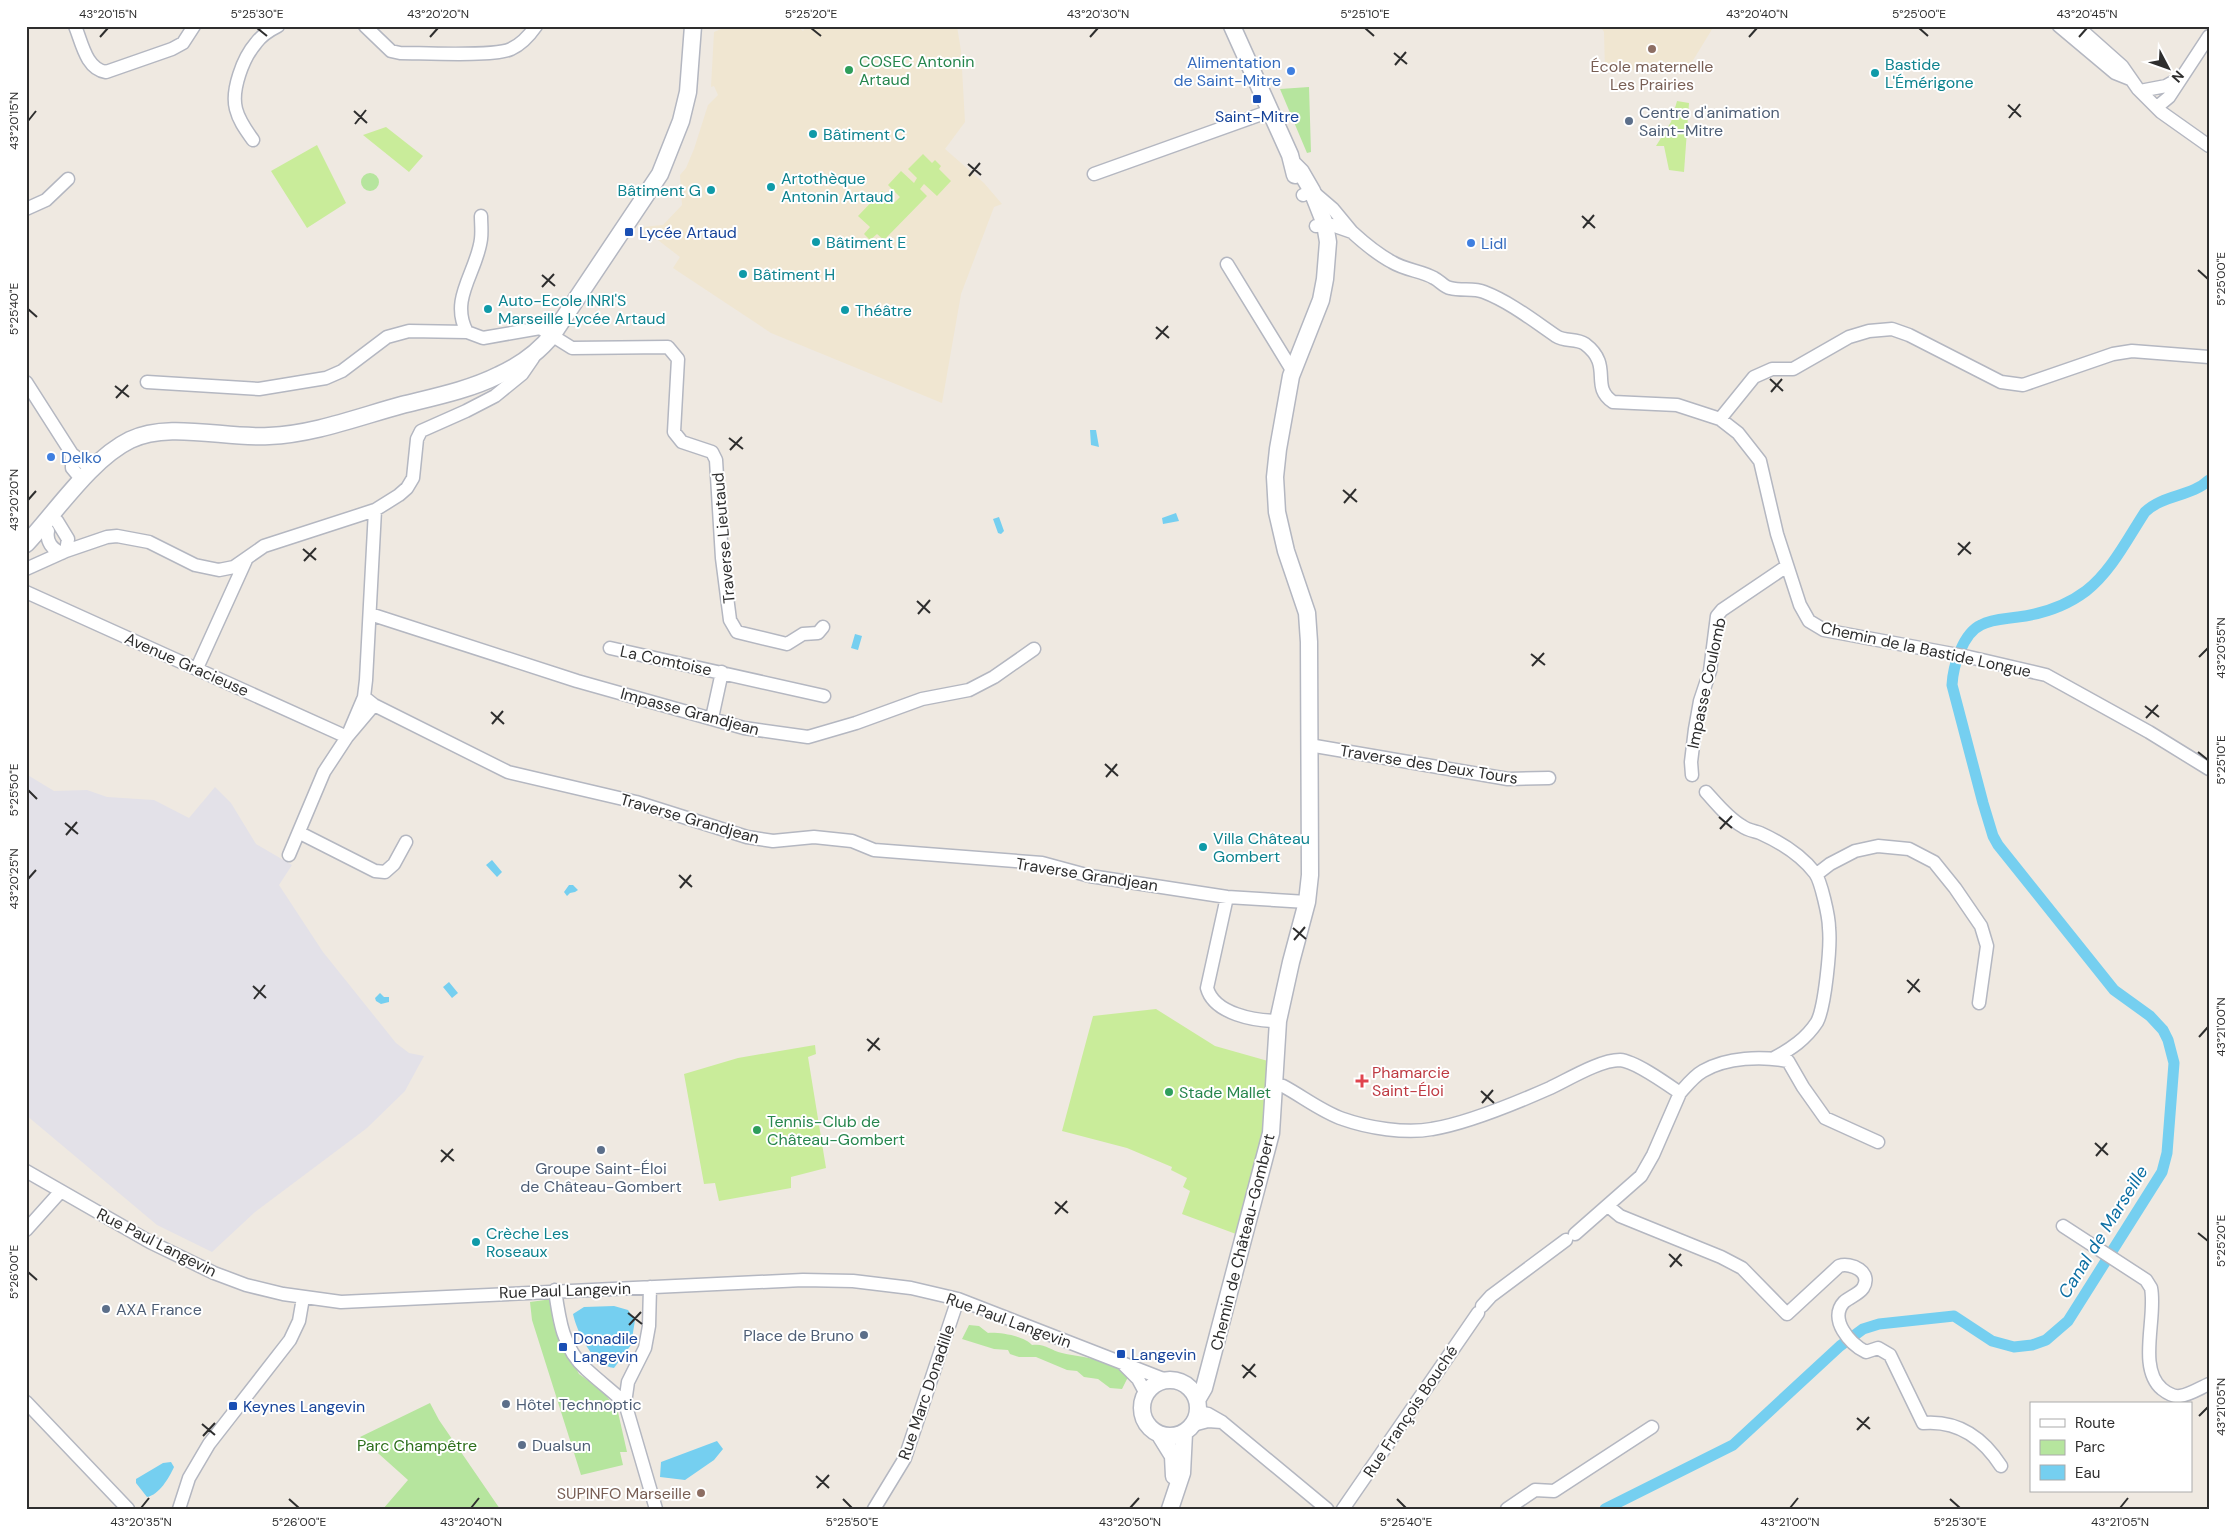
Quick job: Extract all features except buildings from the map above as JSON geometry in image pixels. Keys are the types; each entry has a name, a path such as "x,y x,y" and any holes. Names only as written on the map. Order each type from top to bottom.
{"street":[{"path":"75,26 90,64 97,71 106,72 172,49 183,43 194,26"},
{"path":"254,140 241,123 235,108 236,84 246,59 256,43 278,26"},
{"path":"365,26 391,51 400,53 471,53 509,50 524,42 536,26"},
{"path":"26,569 64,552 107,537 132,537 148,542 195,565 219,570 234,567 264,546 374,510 399,495 413,478 416,439 421,431 495,396 522,374 553,334 647,195 663,166 681,121 688,92 693,26"},
{"name":"Chemin de Château-Gombert","path":"1170,1507 1182,1473 1193,1418 1204,1388 1271,1133 1278,1022 1307,902 1310,875 1309,642 1307,613 1286,552 1277,512 1275,477 1292,370 1321,300 1327,264 1328,242 1307,193 1301,172 1294,165 1232,26"},
{"path":"2059,26 2115,72 2130,79"},
{"path":"2077,26 2122,66 2140,91 2171,120 2209,146"},
{"path":"2157,107 2169,97 2209,36"},
{"path":"2140,91 2166,86 2182,78"},
{"path":"1094,174 1270,111"},
{"path":"26,209 46,200 68,179"},
{"name":"Chemin de la Bastide Longue","path":"1307,193 1332,209 1352,232 1391,262 1434,278 1448,288 1484,292 1543,325 1557,337 1583,343 1597,356 1601,365 1602,390 1605,397 1613,402 1677,405 1720,418 1738,433 1760,461 1777,534 1800,605 1809,621 1824,630 1951,653 2046,675 2149,732 2209,769"},
{"path":"467,332 462,322 461,304 481,239 481,216"},
{"name":"Chemin de la Bastide Longue","path":"1320,225 1332,225 1352,232"},
{"path":"1227,264 1292,370"},
{"path":"147,382 259,389 326,378 342,371 386,337 409,331 467,332 483,338 540,328 553,334"},
{"path":"1720,418 1754,377 1772,369 1793,369 1850,337 1869,331 1892,329 1909,334 2001,382 2024,384 2113,354 2132,351 2207,356"},
{"name":"Traverse Lieutaud","path":"553,334 572,348 668,347 678,359 674,432 682,442 712,452 716,460 722,558 730,620 737,632 788,644 803,634 818,633 823,627"},
{"path":"26,553 56,528 87,475 103,458 132,439 154,433 183,430 238,436 301,433 460,389 498,376 537,353"},
{"path":"26,382 87,475"},
{"path":"64,552 57,551 47,537 105,465 132,439"},
{"path":"289,855 300,833 324,772 369,701 374,510"},
{"path":"56,528 68,539 64,552"},
{"path":"26,544 56,528 94,542"},
{"path":"197,668 246,560"},
{"name":"Impasse Coulomb","path":"1692,775 1691,762 1695,729 1700,701 1710,670 1717,616 1722,610 1787,566"},
{"name":"Avenue Gracieuse","path":"26,592 347,737"},
{"name":"Impasse Grandjean","path":"370,614 577,681 744,728 808,737 856,723 922,699 969,690 994,677 1034,650"},
{"name":"La Comtoise","path":"610,648 824,696"},
{"name":"La Comtoise","path":"712,718 722,672"},
{"name":"Traverse Grandjean","path":"369,701 508,772 636,802 747,837 773,841 814,836 852,840 874,850 1042,864 1090,876 1226,897 1307,902"},
{"name":"Traverse des Deux Tours","path":"1309,745 1508,778 1549,778"},
{"path":"1706,792 1742,827 1780,844 1798,855 1817,874 1830,927 1821,1010 1817,1021 1795,1047 1774,1058"},
{"path":"300,833 375,871 385,872 394,864 406,842"},
{"path":"1817,874 1830,864 1855,851 1878,846 1909,850 1934,862 1955,888 1981,926 1987,946 1979,1003"},
{"path":"1226,897 1207,988 1209,997 1220,1007 1241,1015 1278,1022"},
{"path":"1274,1085 1283,1086 1341,1118 1366,1126 1416,1130 1433,1129 1465,1120 1535,1095 1604,1063 1622,1060 1651,1073 1680,1092 1703,1071 1727,1061 1774,1058 1788,1061 1803,1088 1825,1118 1878,1142"},
{"name":"Rue François Bouché","path":"1343,1509 1480,1309 1498,1290 1570,1237 1641,1176 1653,1155 1680,1092"},
{"name":"Rue Paul Langevin","path":"26,1171 150,1242 214,1273 246,1285 303,1298 341,1302 555,1290 803,1280 853,1281 911,1288 958,1299 1166,1380"},
{"path":"26,1230 61,1191"},
{"path":"1608,1206 1620,1216 1721,1257 1742,1268 1787,1314 1839,1266 1847,1264 1856,1266 1863,1273 1866,1281 1863,1289 1844,1303 1838,1312 1838,1320 1845,1332 1858,1348 1866,1352 1878,1348 1890,1354 1923,1423 1938,1422 1960,1428 1981,1440 1991,1450 2001,1466"},
{"path":"2063,1226 2146,1280 2151,1288 2150,1363 2152,1378 2168,1394 2180,1396 2209,1384"},
{"path":"650,1287 649,1326 645,1348 628,1382 625,1403 656,1509"},
{"path":"555,1290 561,1329 574,1355 585,1369 604,1383 625,1403"},
{"path":"179,1509 189,1478 209,1444 290,1340 299,1321 303,1298"},
{"name":"Rue Marc Donadille","path":"874,1509 905,1458 958,1299"},
{"name":"Rue Paul Langevin","path":"1120,1362 1138,1380 1146,1394"},
{"name":"Chemin de Château-Gombert","path":"1184,1384 1196,1379 1210,1366"},
{"path":"1166,1380 1184,1384 1192,1391 1193,1418 1172,1437 1160,1435 1150,1428 1143,1418 1142,1406 1146,1394 1154,1386 1166,1380"},
{"path":"26,1402 54,1429 113,1495 128,1509"},
{"path":"1193,1418 1222,1422 1327,1509"},
{"path":"1507,1509 1536,1490 1554,1491 1652,1427"},
{"name":"Chemin de Château-Gombert","path":"1160,1435 1173,1456 1174,1475 1170,1507"}],"shaded area":[{"path":"728,26 797,26 803,31 807,26 957,26 961,51 965,122 945,149 984,183 1002,204 994,207 961,294 942,403 771,333 673,268 680,257 641,227 663,225 682,205 680,175 686,168 694,149 708,105 718,95 714,86 711,87 714,32"},
{"name":"École maternelle Les Prairies","path":"1600,26 1714,26 1689,67 1605,71 1604,32"},
{"path":"26,774 54,791 87,790 107,797 154,800 189,818 215,787 231,803 256,844 292,865 279,885 323,952 396,1043 409,1053 424,1056 405,1091 367,1128 255,1212 212,1252 157,1225 26,1115"}],"green space":[{"path":"1309,87 1311,152 1307,153 1280,89"},
{"path":"1677,101 1689,103 1684,172 1669,170 1664,146 1656,146 1671,122"},
{"path":"386,127 423,156 409,172 363,135"},
{"path":"317,145 346,203 307,228 271,171"},
{"path":"923,154 932,163 935,160 941,166 939,169 951,181 937,196 924,184 920,189 927,196 884,240 877,234 870,240 864,234 870,227 858,216 882,191 895,202 900,197 888,185 901,171 914,183 917,178 908,169"},
{"path":"370,173 376,176 379,182 376,188 370,191 364,188 361,182 364,176"},
{"name":"Stade Mallet","path":"1156,1009 1215,1046 1268,1061 1263,1135 1236,1234 1182,1214 1190,1191 1183,1187 1187,1178 1171,1170 1172,1167 1127,1148 1062,1131 1093,1016"},
{"name":"Tennis-Club de Château-Gombert","path":"815,1045 816,1054 808,1057 826,1168 791,1177 791,1188 719,1201 715,1183 704,1184 684,1074 738,1058"},
{"path":"552,1299 569,1355 579,1374 603,1391 618,1412 627,1452 620,1452 623,1465 581,1475 532,1320 530,1302"},
{"path":"969,1325 979,1326 988,1333 1018,1337 1032,1345 1040,1345 1062,1353 1106,1362 1129,1375 1122,1389 1110,1388 1098,1379 1084,1377 1077,1371 1067,1370 1036,1357 1019,1357 1010,1354 1008,1350 994,1349 962,1339"},
{"name":"Parc Champêtre","path":"430,1403 439,1420 500,1509 383,1509 408,1480 360,1437"}],"water":[{"path":"1090,430 1096,430 1099,447 1091,445"},
{"path":"1176,513 1179,521 1163,524 1162,518"},
{"path":"999,517 1004,531 1001,534 998,533 993,519"},
{"path":"855,634 862,636 858,650 851,648"},
{"path":"492,860 502,872 497,877 486,865"},
{"path":"569,885 573,885 578,890 567,896 564,892"},
{"path":"449,982 458,993 452,998 443,987"},
{"path":"380,993 384,997 389,997 389,1002 381,1004 376,1001 375,998"},
{"path":"614,1306 628,1310 635,1320 631,1345 614,1368 606,1366 593,1355 578,1330 573,1314 584,1307"},
{"path":"717,1441 723,1449 714,1460 685,1480 660,1477 661,1462"},
{"path":"171,1462 174,1467 166,1481 156,1493 147,1497 136,1483 136,1479 163,1463"}],"waterway":[{"name":"Canal de Marseille","path":"1605,1509 1733,1445 1840,1346 1863,1329 1879,1324 1954,1316 1992,1341 2014,1347 2032,1345 2046,1340 2068,1321 2162,1172 2167,1153 2174,1063 2168,1040 2163,1030 2150,1016 2114,990 1998,845 1993,836 1983,803 1952,685 1954,669 1960,651 1964,642 1975,629 1990,622 2045,611 2062,605 2086,591 2111,565 2145,512 2152,506 2194,490 2209,480"}],"place":[{"name":"École maternelle Les Prairies","path":"1652,49"},
{"name":"COSEC Antonin Artaud","path":"849,70"},
{"name":"Alimentation de Saint-Mitre","path":"1291,71"},
{"name":"Bastide L'Émérigone","path":"1875,73"},
{"name":"Saint-Mitre","path":"1257,99"},
{"name":"Centre d'animation Saint-Mitre","path":"1629,121"},
{"name":"Bâtiment C","path":"813,134"},
{"name":"Artothèque Antonin Artaud","path":"771,187"},
{"name":"Bâtiment G","path":"711,190"},
{"name":"Lycée Artaud","path":"629,232"},
{"name":"Bâtiment E","path":"816,242"},
{"name":"Lidl","path":"1471,243"},
{"name":"Bâtiment H","path":"743,274"},
{"name":"Auto-Ecole INRI'S Marseille Lycée Artaud","path":"488,309"},
{"name":"Théâtre","path":"845,310"},
{"name":"Delko","path":"51,457"},
{"name":"Villa Château Gombert","path":"1203,847"},
{"name":"Phamarcie Saint-Éloi","path":"1362,1081"},
{"name":"Stade Mallet","path":"1169,1092"},
{"name":"Tennis-Club de Château-Gombert","path":"757,1130"},
{"name":"Groupe Saint-Éloi de Château-Gombert","path":"601,1150"},
{"name":"Crèche Les Roseaux","path":"476,1242"},
{"name":"AXA France","path":"106,1309"},
{"name":"Place de Bruno","path":"864,1335"},
{"name":"Donadile Langevin","path":"563,1347"},
{"name":"Langevin","path":"1121,1354"},
{"name":"Hôtel Technoptic","path":"506,1404"},
{"name":"Keynes Langevin","path":"233,1406"},
{"name":"Dualsun","path":"522,1445"},
{"name":"SUPINFO Marseille","path":"701,1493"}]}
